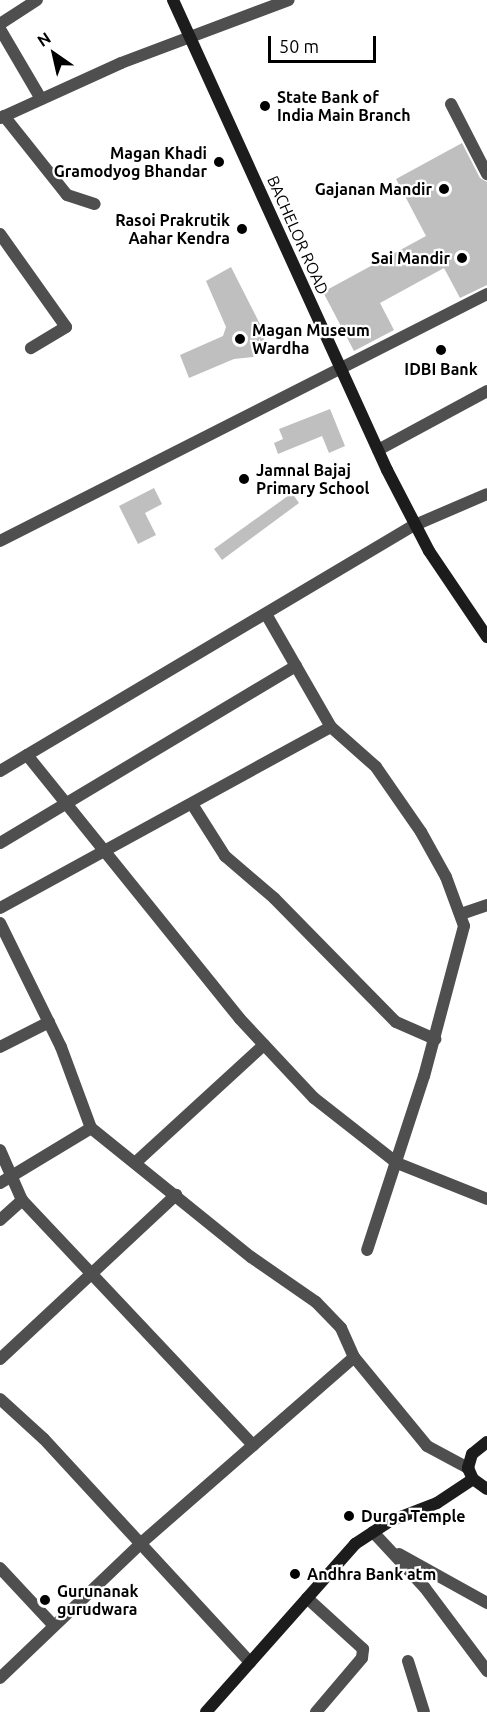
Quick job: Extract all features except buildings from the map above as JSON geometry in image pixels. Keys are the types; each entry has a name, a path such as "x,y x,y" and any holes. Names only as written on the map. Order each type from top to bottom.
{"main road":[{"name":"BACHELOR ROAD","path":"173,0 378,450 415,525 487,637"},
{"path":"206,1712 355,1544 390,1521 437,1503 471,1474 472,1454 487,1442"},
{"path":"471,1474 487,1489"}],"street":[{"path":"0,24 37,0"},
{"path":"95,204 67,195 2,117 189,35 290,0"},
{"path":"0,29 41,99"},
{"path":"451,104 487,174"},
{"path":"0,234 66,327 31,348"},
{"path":"0,541 342,371 487,294"},
{"path":"378,450 487,391"},
{"path":"0,771 415,525 487,494"},
{"path":"266,614 331,727 376,767 421,832 446,877 464,926 435,1039 397,1163 367,1250"},
{"path":"0,843 66,806 296,666"},
{"path":"0,908 331,727"},
{"path":"27,755 102,853 264,1045 314,1098 397,1163 487,1199"},
{"path":"192,804 225,856 274,898 396,1023 435,1039"},
{"path":"461,914 487,905"},
{"path":"0,923 49,1022 91,1128 251,1257 316,1302 341,1328 354,1357 427,1446 471,1474"},
{"path":"0,1047 49,1022"},
{"path":"135,1162 264,1045"},
{"path":"0,1183 91,1128"},
{"path":"0,1150 22,1200 253,1445"},
{"path":"0,1359 176,1196"},
{"path":"0,1220 22,1200"},
{"path":"0,1678 140,1544 354,1357"},
{"path":"0,1400 44,1439 250,1662"},
{"path":"373,1532 425,1588 487,1671"},
{"path":"387,1548 487,1603"},
{"path":"0,1568 54,1626"},
{"path":"307,1598 363,1649 362,1658 316,1712"},
{"path":"408,1661 419,1709"}],"place":[{"name":"State Bank of India Main Branch","path":"265,106"},
{"name":"Magan Khadi Gramodyog Bhandar","path":"219,162"},
{"name":"Gajanan Mandir","path":"444,189"},
{"name":"Rasoi Prakrutik Aahar Kendra","path":"242,229"},
{"name":"Sai Mandir","path":"462,258"},
{"name":"Magan Museum Wardha","path":"240,339"},
{"name":"IDBI Bank","path":"441,350"},
{"name":"Jamnal Bajaj Primary School","path":"244,479"},
{"name":"Durga Temple","path":"349,1516"},
{"name":"Andhra Bank atm","path":"295,1574"},
{"name":"Gurunanak gurudwara","path":"45,1600"}]}
